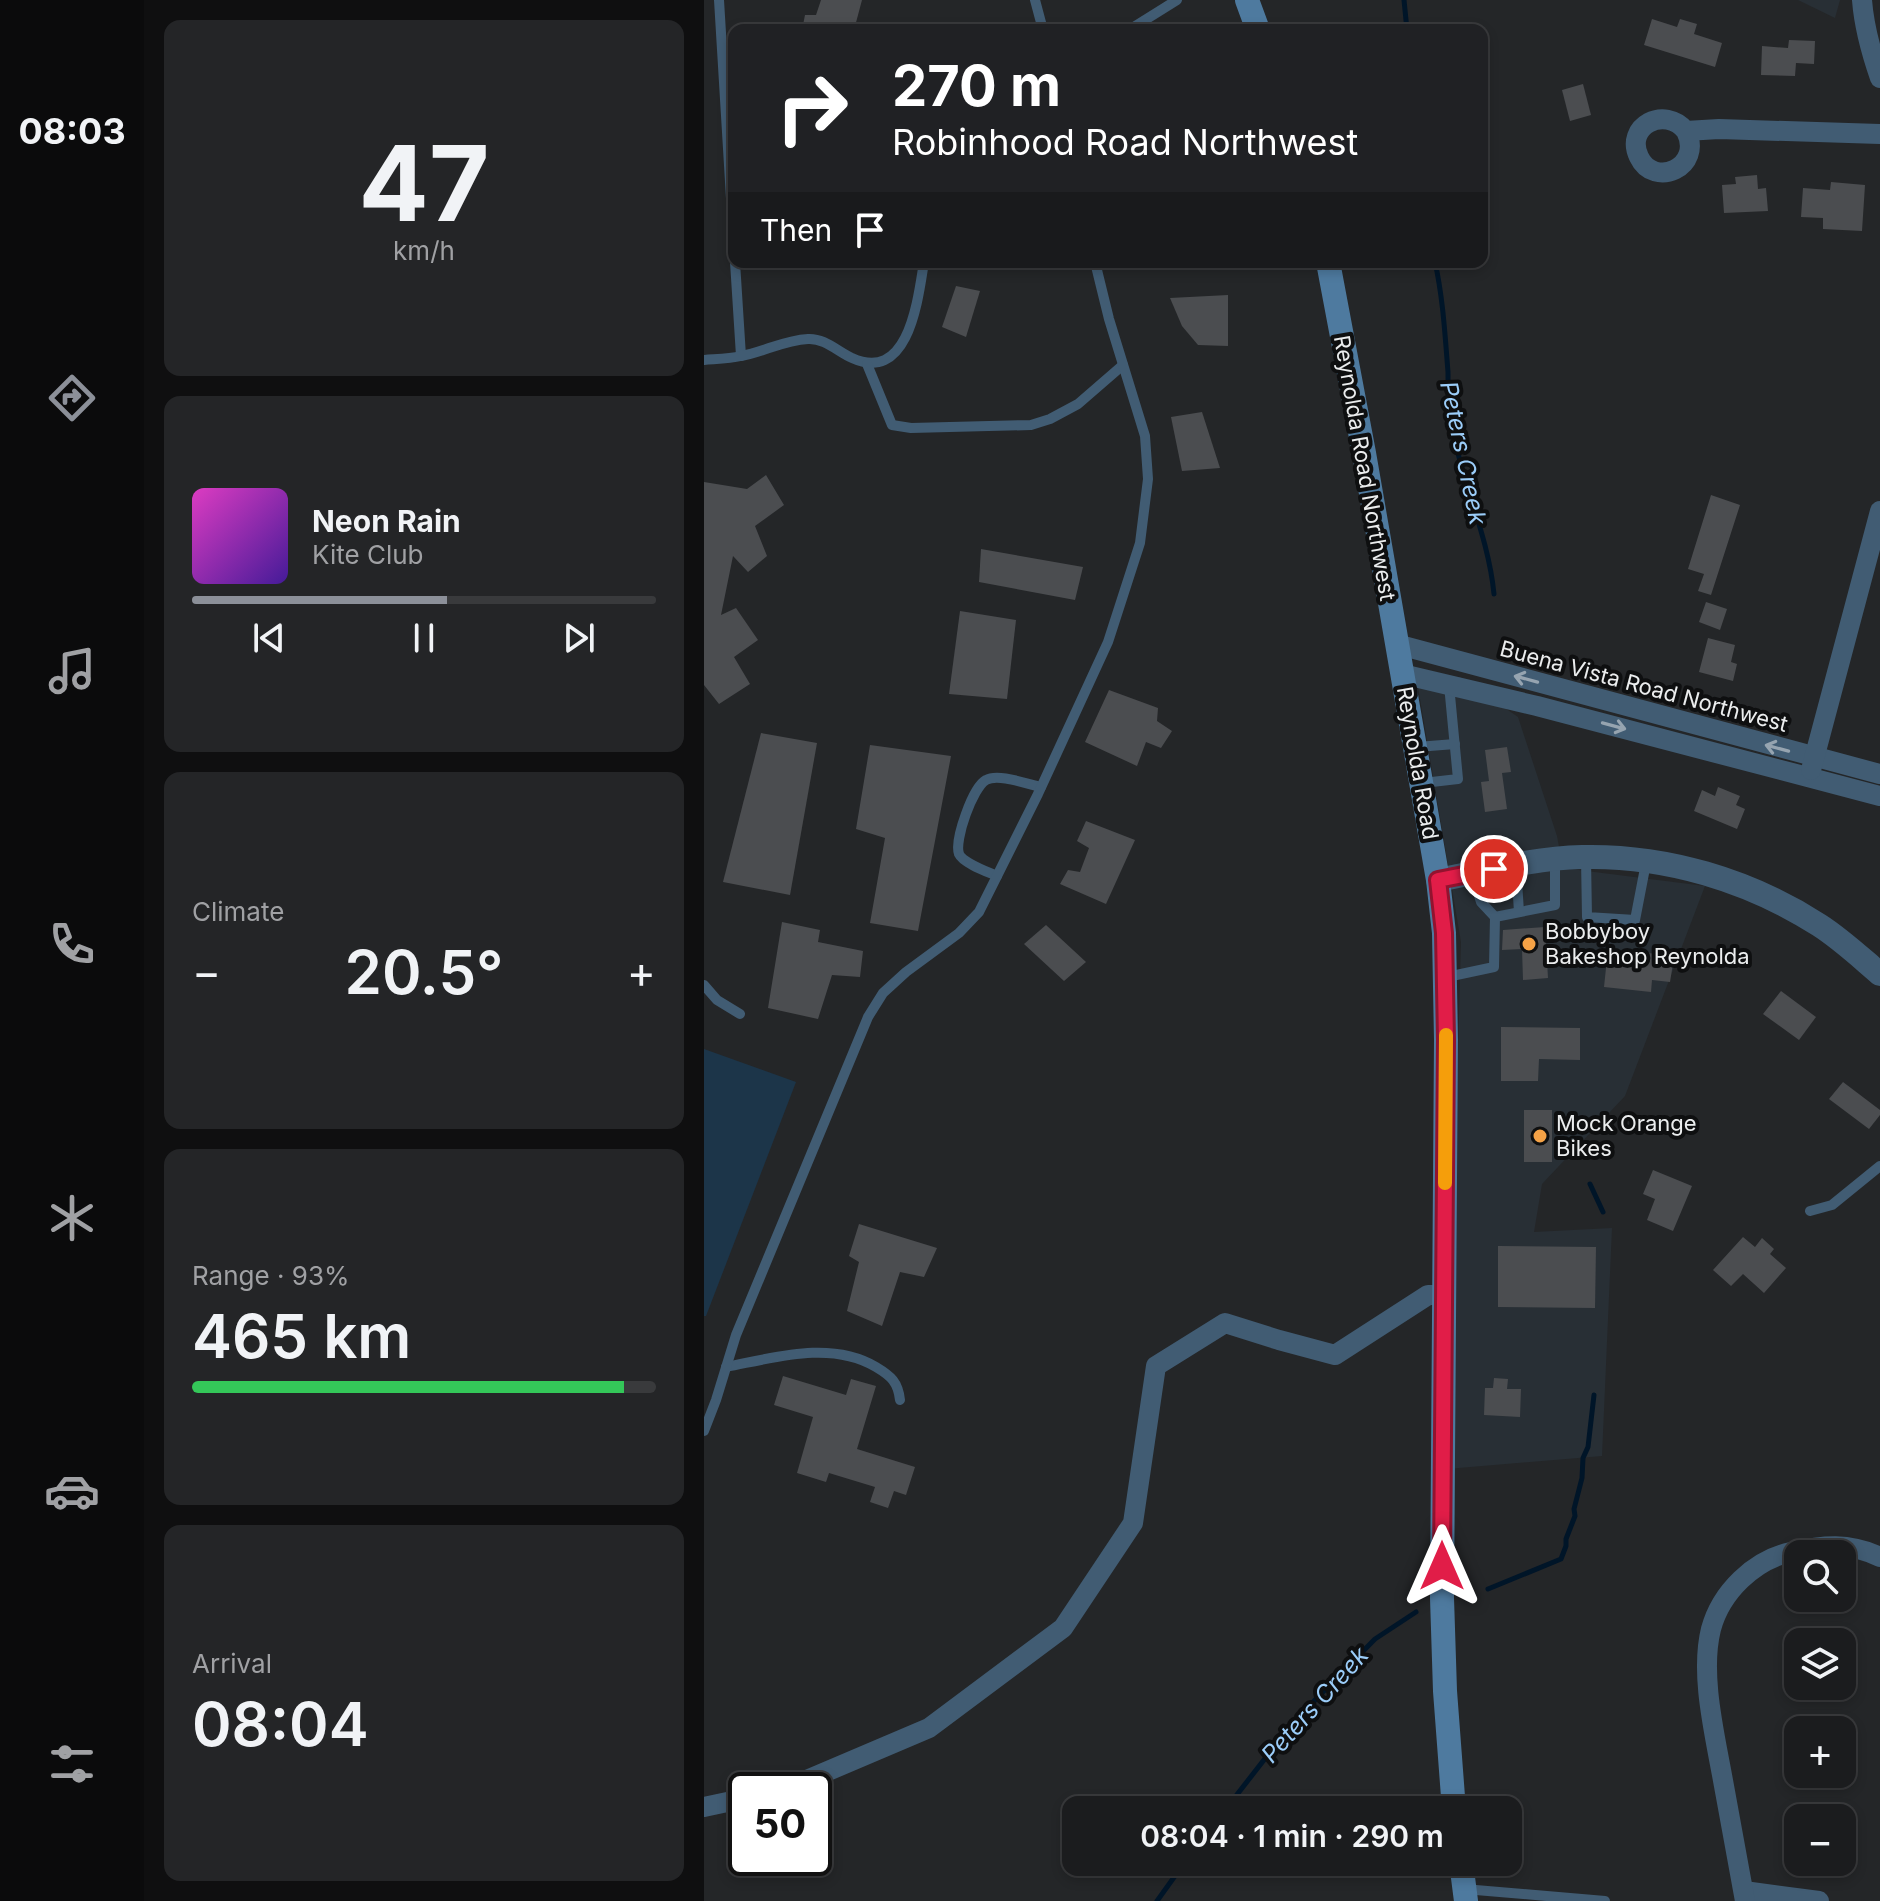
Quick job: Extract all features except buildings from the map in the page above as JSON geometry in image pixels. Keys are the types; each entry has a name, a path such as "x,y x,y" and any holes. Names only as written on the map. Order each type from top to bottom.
{"main road":[{"path":"1247,0 1256,24"},
{"name":"Reynolda Road Northwest","path":"1329,268 1402,674"},
{"name":"Reynolda Road","path":"1402,674 1438,880 1444,933 1442,1598 1453,1796"}],"street":[{"path":"1862,0 1872,55 1880,78"},
{"path":"1686,131 1719,129 1880,134"},
{"path":"1812,768 1880,511"},
{"name":"Buena Vista Road Northwest","path":"1396,644 1812,768 1880,796"},
{"name":"Buena Vista Road Northwest","path":"1402,674 1812,768 1880,774"},
{"path":"1438,880 1516,865 1586,857 1619,857 1697,871 1742,886 1819,925 1880,974"},
{"path":"826,1772 929,1728 1063,1628 1133,1523 1156,1366 1225,1323 1335,1355 1428,1295 1444,1295"},
{"path":"1819,1901 1744,1896 1708,1685 1711,1630 1728,1595 1744,1577 1776,1555 1839,1545 1880,1557"},
{"path":"704,1807 728,1802"}],"lane":[{"path":"719,0 728,83"},
{"path":"1035,0 1041,24"},
{"path":"1139,24 1177,0"},
{"path":"735,268 741,356"},
{"path":"704,360 741,356 781,343 810,338 867,364 886,360 901,347 911,325 923,268"},
{"path":"704,1431 736,1335 868,1017 883,993 959,933 979,912 1108,642 1140,543 1148,479 1145,436 1096,268"},
{"path":"867,364 892,425 911,428 1031,425 1078,404 1123,365"},
{"path":"1421,784 1458,779 1449,685"},
{"path":"1415,747 1455,744"},
{"path":"997,876 965,861 959,854 959,835 977,788 984,780 996,777 1041,787"},
{"path":"1586,857 1587,917 1635,920 1646,861"},
{"path":"1495,917 1555,905 1555,859"},
{"path":"1516,865 1519,912"},
{"path":"1445,977 1494,967 1495,917 1481,902 1472,873"},
{"path":"704,985 717,1000 740,1014"},
{"path":"1810,1211 1832,1205 1880,1166"},
{"path":"726,1367 793,1354 849,1356 888,1374 899,1387 900,1400"},
{"path":"704,1394 716,1400"},
{"path":"1465,1895 1605,1901"}],"shaded area":[{"path":"1798,0 1840,0 1835,18"},
{"path":"1416,675 1460,677 1518,717 1557,836 1563,868 1705,886 1625,1096 1542,1184 1534,1232 1612,1228 1602,1456 1447,1469 1461,942"},
{"path":"704,1049 796,1082 706,1316 704,1316"}],"waterway":[{"name":"Peters Creek","path":"1404,0 1406,24"},
{"name":"Peters Creek","path":"1436,268 1454,438 1486,549 1494,594"},
{"name":"Peters Creek","path":"1590,1184 1603,1212"},
{"name":"Peters Creek","path":"1488,1589 1561,1559 1575,1516 1594,1395"},
{"name":"Peters Creek","path":"1236,1796 1316,1699 1375,1639 1416,1612"},
{"name":"Peters Creek","path":"1157,1901 1175,1876"}],"slow traffic":[{"path":"1445,1183 1446,1035"}],"place":[{"name":"Bobbyboy Bakeshop Reynolda","path":"1529,944"},
{"name":"Mock Orange Bikes","path":"1540,1136"}],"route":[{"path":"1442,1566 1446,1040 1444,933 1438,880 1494,869"}]}
